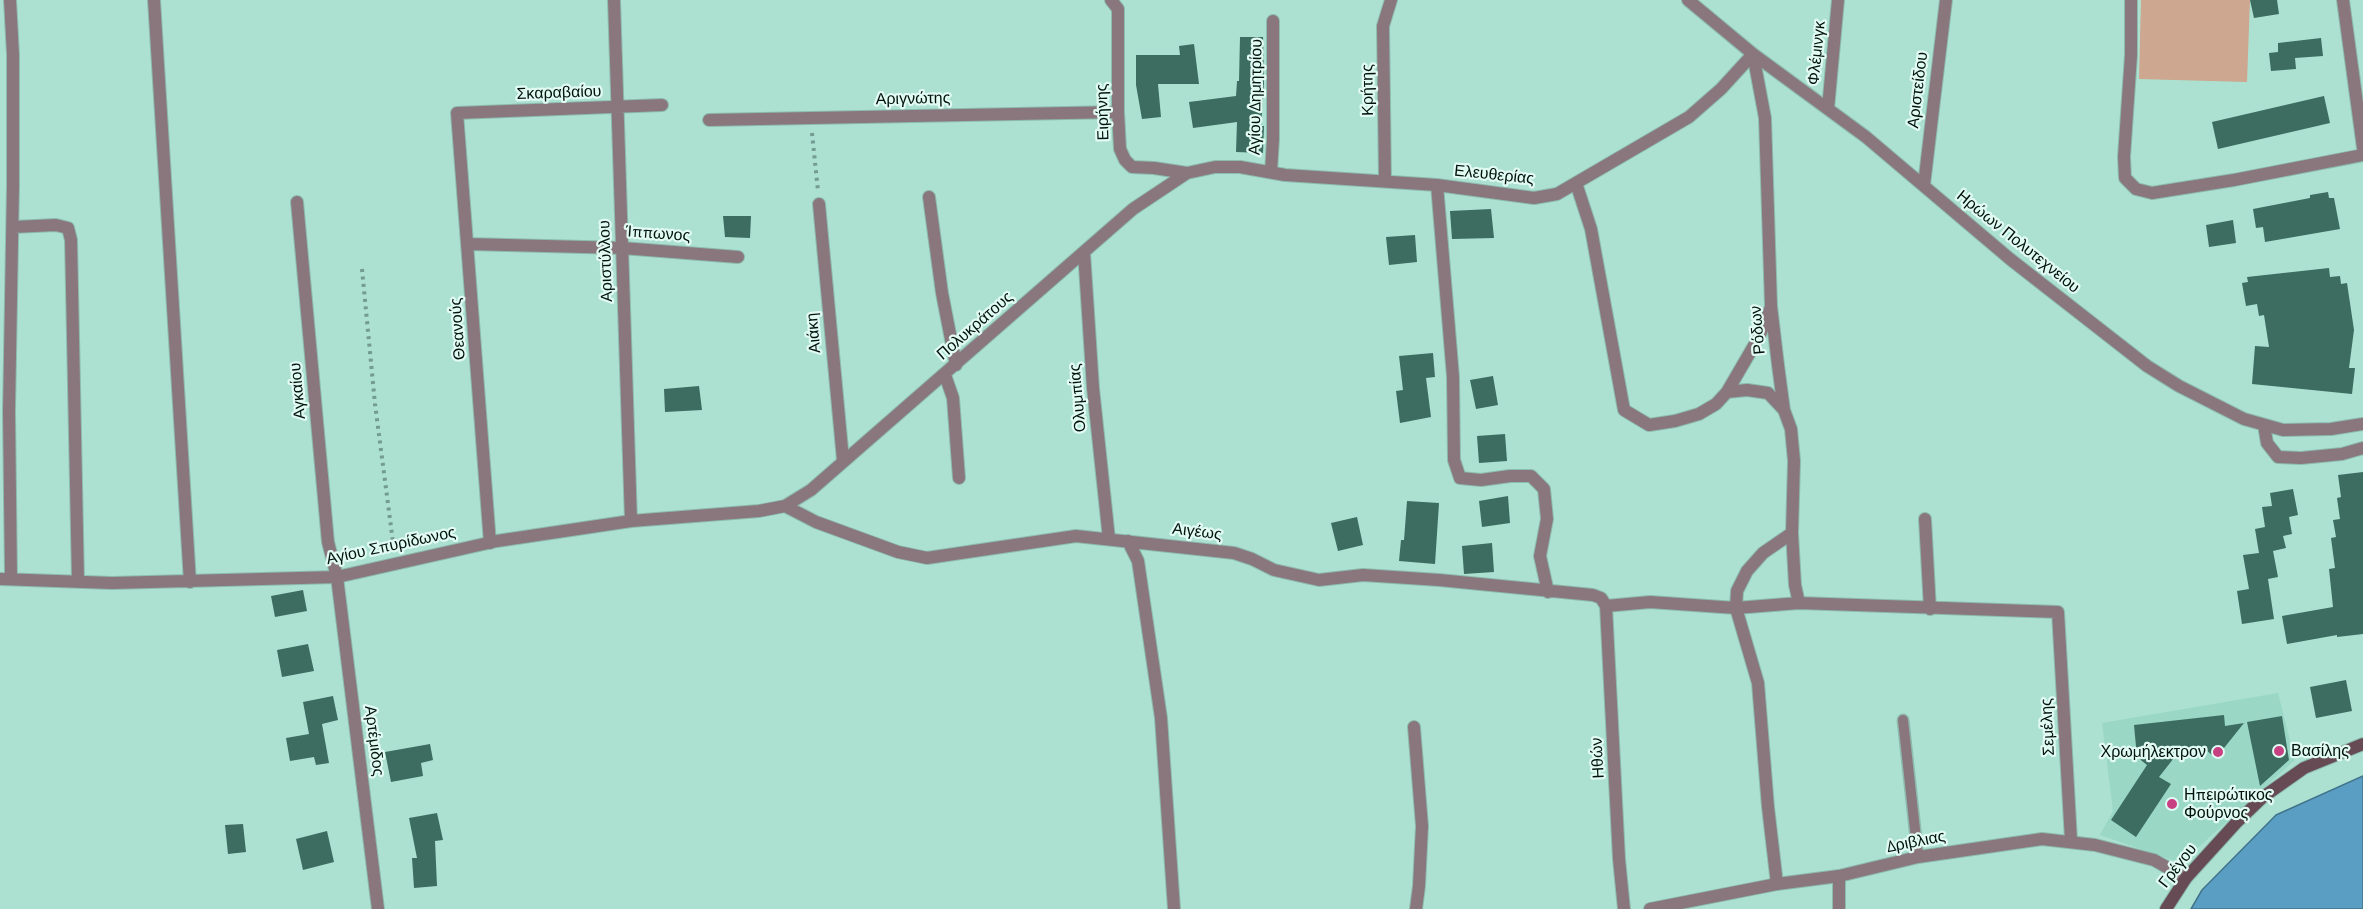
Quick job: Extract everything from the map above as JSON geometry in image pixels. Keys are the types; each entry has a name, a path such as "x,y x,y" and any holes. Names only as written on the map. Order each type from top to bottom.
{"main road":[{"name":"Γρέγου","path":"2166,909 2186,878 2236,822 2272,789 2314,763 2363,744"}],"street":[{"path":"5,579 5,412 13,227 13,55 10,0"},
{"path":"154,0 190,582"},
{"name":"Αριστύλλου","path":"614,0 631,521"},
{"name":"Ειρήνης","path":"1111,0 1118,9 1120,149 1125,160 1132,167 1187,172"},
{"name":"Κρήτης","path":"1385,182 1383,26 1391,0"},
{"name":"Ηρώων Πολυτεχνείου","path":"1688,0 1704,6 1753,54 1866,137 2010,260 2147,366 2179,386 2244,419 2264,425 2283,430 2331,429 2363,424"},
{"name":"Φλέμινγκ","path":"1828,109 1838,0"},
{"name":"Αριστείδου","path":"1924,185 1946,0"},
{"path":"2131,0 2131,55 2124,157 2126,178 2136,189 2152,193 2363,155"},
{"path":"2343,0 2363,148"},
{"name":"Αγίου Δημητρίου","path":"1271,172 1273,21"},
{"name":"Ελευθερίας","path":"1187,172 1215,167 1232,167 1437,185 1534,198 1557,194 1689,117 1721,89 1753,54"},
{"name":"Ρόδων","path":"1753,54 1765,118 1772,306 1784,410 1791,429 1794,461 1792,533 1795,585 1799,603"},
{"name":"Σκαραβαίου","path":"457,112 662,105"},
{"name":"Θεανούς","path":"457,112 490,543"},
{"name":"Αριγνώτης","path":"709,120 1118,112"},
{"path":"0,136 13,135"},
{"name":"Πολυκράτους","path":"785,506 811,490 1133,209 1187,172"},
{"path":"1576,183 1591,229 1624,410 1649,425 1699,414 1716,404 1727,392 1759,337 1772,306"},
{"path":"1437,185 1453,377 1454,460 1460,478 1481,480 1531,476 1544,489 1547,519 1540,556 1548,592"},
{"path":"929,197 942,292 956,365"},
{"name":"Αγκαίου","path":"297,202 328,542 337,577"},
{"name":"Αιάκη","path":"819,204 843,460"},
{"path":"13,227 56,225 68,228 71,240 78,580"},
{"name":"Ίππωνος","path":"468,244 622,248 738,256"},
{"name":"Ολυμπίας","path":"1084,252 1093,388 1109,539"},
{"path":"945,375 953,398 959,478"},
{"path":"1727,392 1747,390 1768,393 1784,410"},
{"path":"2264,425 2267,443 2278,457 2301,458 2342,454 2363,448"},
{"name":"Αγίου Σπυρίδωνος","path":"5,579 112,583 337,577 490,543 631,521 759,511 785,506"},
{"name":"Αιγέως","path":"785,506 816,522 867,541 898,552 927,558 1064,537 1109,539 1234,553 1274,570 1319,580 1363,575 1439,580 1593,595 1601,598 1606,606"},
{"path":"1606,606 1650,602 1736,608 1799,603 1930,609 1925,519"},
{"path":"1777,884 1767,807 1758,683 1736,608 1737,591 1748,571 1763,553 1792,533"},
{"path":"1128,541 1138,561 1161,718 1174,909"},
{"name":"Αρτέμιδος","path":"337,577 378,909"},
{"name":"Ηθών","path":"1606,606 1624,909"},
{"name":"Σεμέλης","path":"1930,609 2058,612 2071,840"},
{"path":"1414,727 1422,826 1416,909"},
{"name":"Δριβλιας","path":"1650,909 1777,884 1839,876 1918,857 2042,839 2071,840 2154,860 2186,878"},
{"path":"1839,876 1839,909"}],"lane":[{"path":"1904,720 1918,857"}],"path":[{"path":"810,118 819,204"},
{"path":"362,269 375,404 396,563"}],"shaded area":[{"path":"2141,0 2250,0 2247,82 2139,79"},
{"path":"2278,693 2295,760 2181,863 2100,835 2113,811 2102,723"}],"water":[{"path":"2363,776 2363,909 2191,909 2202,890 2276,815"}],"building":[{"path":"2250,0 2277,0 2279,14 2254,18"},
{"path":"1240,37 1263,37 1264,83 1261,126 1264,126 1263,153 1236,152 1237,122 1193,128 1189,102 1236,96 1237,81 1239,81"},
{"path":"2321,38 2323,56 2295,58 2296,69 2271,71 2269,53 2278,52 2278,43"},
{"path":"1194,44 1199,84 1158,84 1161,117 1142,119 1136,85 1136,55 1180,55 1179,46"},
{"path":"2324,96 2330,123 2218,149 2212,122"},
{"path":"2328,192 2329,198 2334,198 2340,229 2265,242 2263,227 2256,228 2253,209 2310,198 2310,195"},
{"path":"1491,209 1494,238 1452,239 1450,211"},
{"path":"723,216 751,216 750,238 725,237"},
{"path":"2233,220 2236,243 2209,247 2206,225"},
{"path":"1415,235 1417,262 1389,265 1386,237"},
{"path":"2329,268 2330,277 2340,276 2341,284 2347,283 2354,330 2349,368 2355,368 2352,394 2252,384 2255,346 2269,347 2264,315 2259,316 2257,304 2246,306 2242,283 2248,282 2247,277"},
{"path":"1433,353 1435,377 1426,378 1431,417 1400,423 1396,391 1403,390 1399,356"},
{"path":"1493,376 1498,405 1476,409 1470,380"},
{"path":"699,386 702,410 665,412 664,389"},
{"path":"1505,434 1507,461 1479,463 1477,436"},
{"path":"2363,472 2363,634 2337,637 2337,635 2287,644 2282,616 2333,607 2329,569 2335,568 2331,538 2336,537 2333,520 2340,519 2337,498 2341,497 2338,475"},
{"path":"2293,489 2298,515 2289,517 2292,534 2283,536 2286,548 2273,551 2278,577 2268,579 2274,619 2242,624 2237,591 2249,589 2243,555 2259,553 2255,529 2265,527 2262,507 2272,506 2270,493"},
{"path":"1508,496 1510,523 1482,527 1479,501"},
{"path":"1407,501 1439,503 1435,564 1399,561 1401,540 1404,540"},
{"path":"1357,517 1363,545 1338,551 1331,523"},
{"path":"1492,543 1494,572 1464,574 1462,546"},
{"path":"303,590 307,611 275,617 271,596"},
{"path":"308,644 314,671 282,677 277,650"},
{"path":"2346,680 2352,711 2316,718 2310,687"},
{"path":"333,696 338,720 322,724 329,763 316,765 314,757 290,761 286,738 309,734 303,702"},
{"path":"2224,715 2225,726 2244,723 2216,758 2202,747 2193,758 2181,749 2159,777 2171,784 2136,837 2111,820 2147,765 2137,757 2134,725"},
{"path":"2282,716 2289,760 2260,786 2247,722"},
{"path":"430,744 433,760 421,763 423,776 391,782 385,752"},
{"path":"437,813 443,840 435,841 437,886 414,888 412,858 417,858 409,818"},
{"path":"243,824 246,852 228,854 225,825"},
{"path":"327,831 334,862 303,870 296,839"}],"place":[{"name":"Βασίλης","path":"2279,751"},
{"name":"Χρωμήλεκτρον","path":"2218,752"},
{"name":"Ηπειρώτικος Φούρνος","path":"2172,804"}]}
